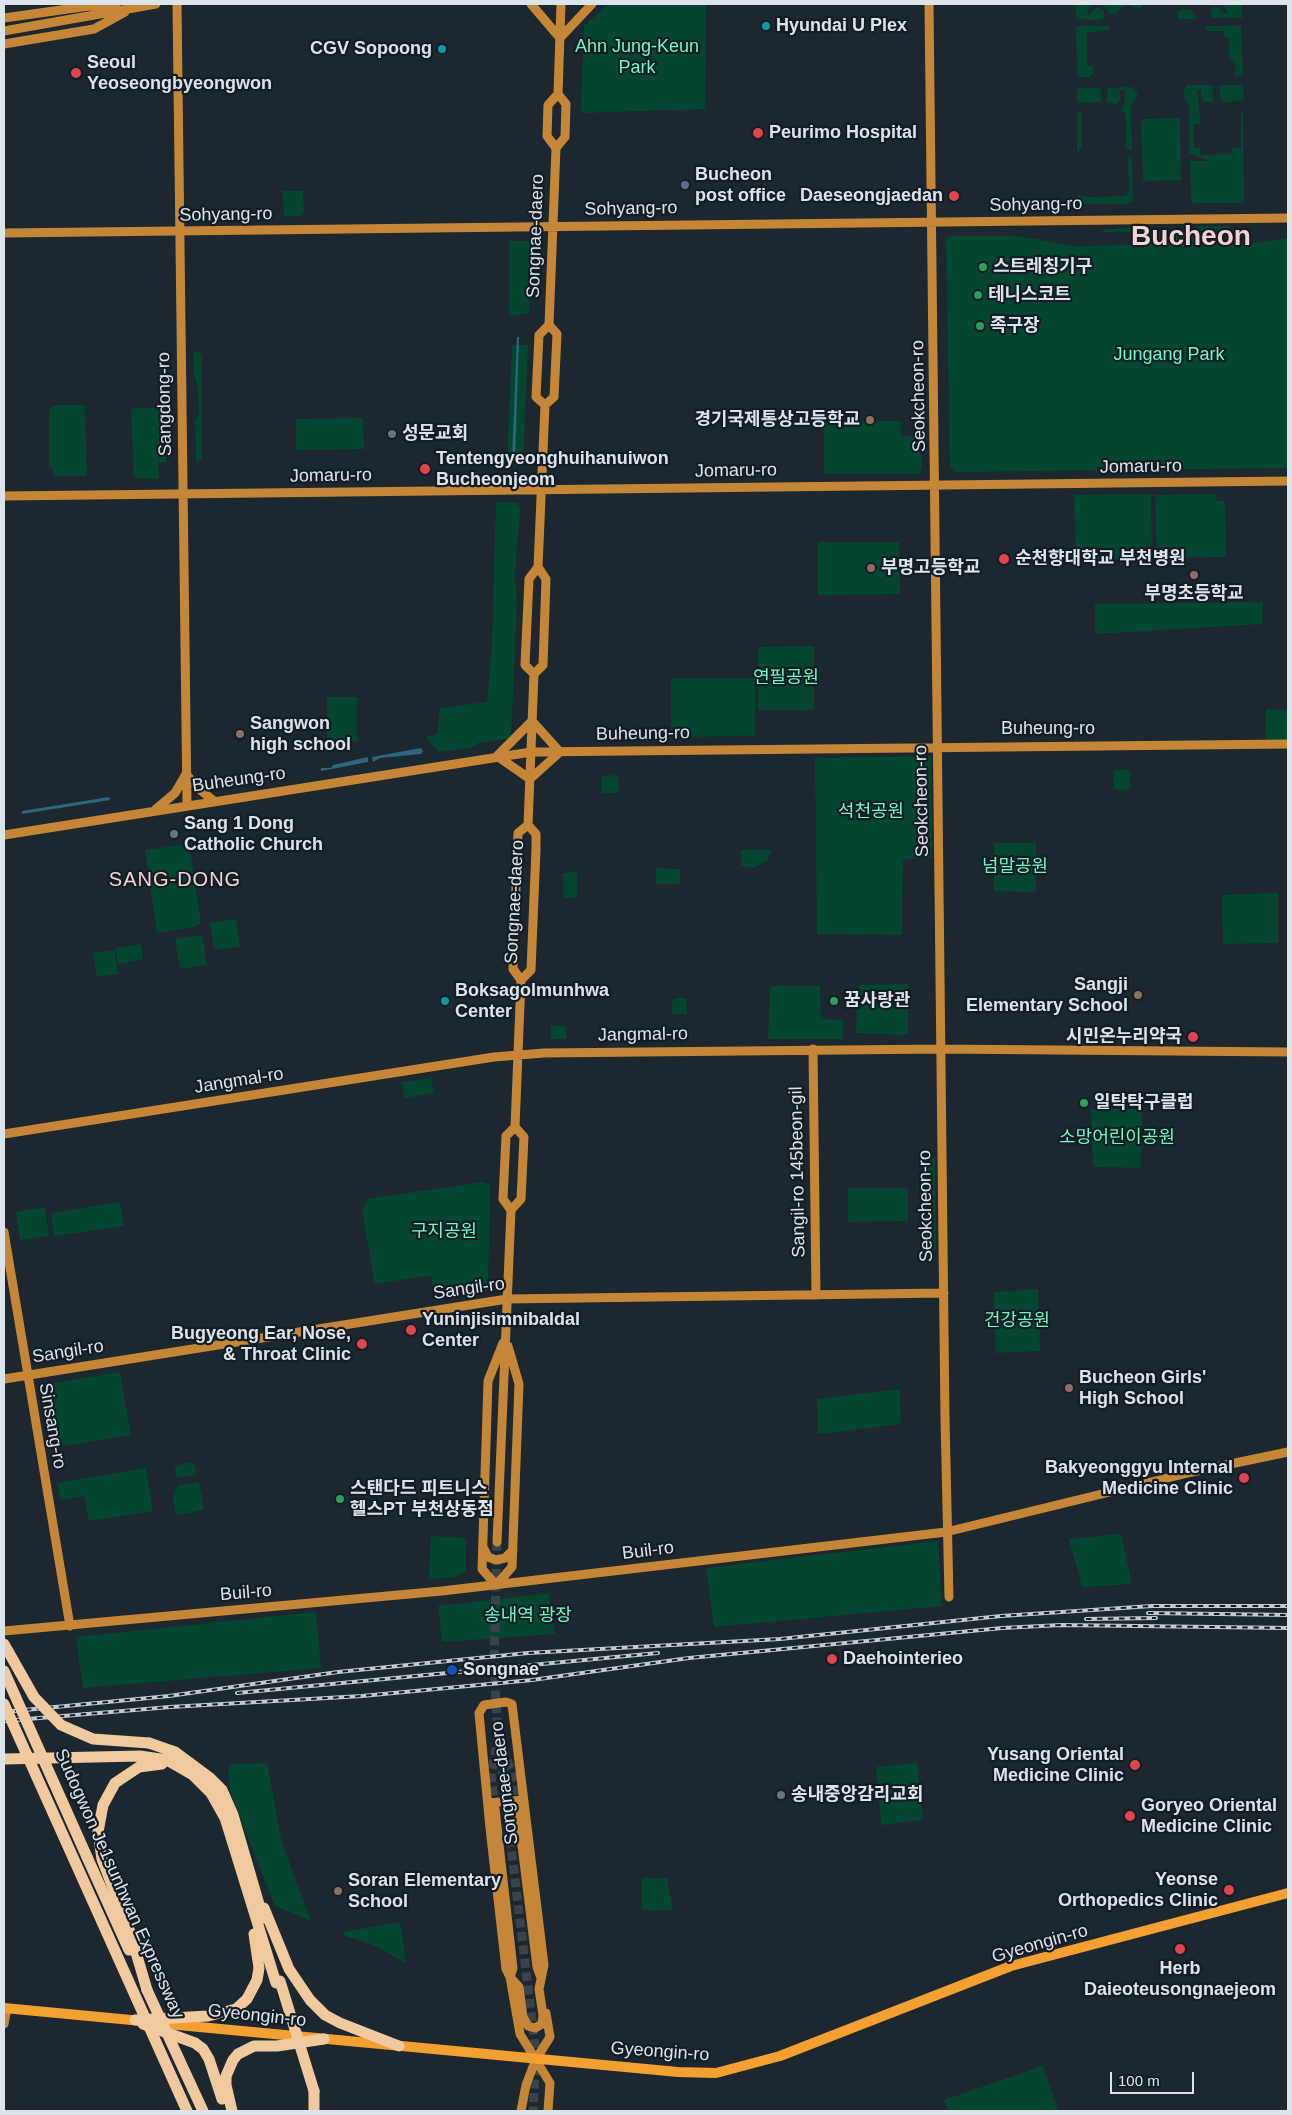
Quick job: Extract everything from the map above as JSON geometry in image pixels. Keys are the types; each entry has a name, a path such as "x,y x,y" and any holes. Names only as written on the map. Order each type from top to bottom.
{"highway":[{"path":"4,1643 34,1697 61,1725 93,1739 149,1754 162,1764 187,1766"},
{"name":"Sudogwon Je1sunhwan Expressway","path":"4,1672 203,2111"},
{"name":"Sudogwon Je1sunhwan Expressway","path":"4,1704 187,2111"},
{"path":"4,1714 17,1735"},
{"path":"4,1759 175,1752 204,1784 218,1803 246,1873 289,1969 310,2000 325,2015 346,2026 399,2046"},
{"path":"4,1754 149,1754"},
{"path":"147,1990 130,1932 102,1859 98,1832 102,1805 115,1783 139,1766 149,1754"},
{"path":"246,1873 311,2092 314,2111"},
{"path":"135,2020 224,2014 236,2009 247,1999 257,1980 259,1968 246,1873"},
{"path":"135,2020 195,2042 203,2049 212,2066 226,2111"},
{"path":"232,2111 226,2085 226,2076 233,2060 238,2054 254,2046 277,2046 324,2039"},
{"path":"310,2111 311,2092"}],"main road":[{"name":"Gyeongin-ro","path":"5,2008 536,2059 695,2073 716,2073 780,2056 1011,1966 1288,1893"}],"street":[{"path":"4,31 156,4"},
{"name":"Sangdong-ro","path":"177,4 187,804"},
{"path":"531,4 560,38 592,4"},
{"name":"Songnae-daero","path":"556,148 547,136 548,105 558,94 561,4"},
{"name":"Seokcheon-ro","path":"929,4 936,486 946,1532 950,1597"},
{"path":"4,18 88,6 133,7"},
{"path":"4,44 94,29 133,7"},
{"name":"Songnae-daero","path":"545,405 536,397 539,335 549,325 556,148 565,138 566,104 558,94"},
{"name":"Sohyang-ro","path":"4,233 1288,218"},
{"name":"Songnae-daero","path":"521,980 531,970 536,834 528,825 534,674 543,665 546,579 538,567 540,490 545,405 554,397 557,334 549,325"},
{"name":"Jomaru-ro","path":"4,496 1288,481"},
{"name":"Songnae-daero","path":"534,674 525,665 529,579 538,567"},
{"path":"532,721 560,752 530,779 497,756 532,721"},
{"name":"Buheung-ro","path":"4,835 187,804 531,752 938,746 1288,744"},
{"path":"153,810 175,793 186,774 199,789 214,801"},
{"name":"Songnae-daero","path":"497,1542 511,1210 503,1199 506,1136 515,1127 521,980 513,969 518,833 528,825"},
{"name":"Jangmal-ro","path":"4,1134 518,1055 813,1049 1288,1052"},
{"name":"Sangil-ro 145beon-gil","path":"813,1049 816,1295"},
{"name":"Songnae-daero","path":"511,1210 522,1199 524,1137 515,1127"},
{"name":"Sinsang-ro","path":"4,1232 70,1626"},
{"name":"Sangil-ro","path":"4,1378 507,1299 944,1293"},
{"name":"Songnae-daero","path":"506,1336 519,1384 513,1550 512,1567 496,1585 482,1570 488,1381 506,1336"},
{"name":"Buil-ro","path":"4,1631 496,1585 946,1532 1192,1472 1288,1452"},
{"path":"483,1545 488,1557 496,1560 505,1558 513,1550"},
{"name":"Songnae-daero","path":"506,1702 512,1704 520,1803 537,1967 542,1982 550,2037 536,2059 520,2034 510,1977 513,1968 479,1713 484,1704 506,1702"},
{"path":"491,1806 520,1803"},
{"path":"510,1977 519,1987 523,2018 528,2026 535,2028 542,2024 543,2015 539,1988 542,1982"},
{"path":"4,2024 5,2008"},
{"path":"521,2111 526,2084 536,2059"},
{"path":"536,2059 550,2083 548,2111"}],"green space":[{"name":"Ahn Jung-Keun Park","path":"608,4 706,4 705,109 581,113 584,26"},
{"path":"1076,4 1094,4 1089,8 1087,14 1091,14 1093,9 1099,7 1104,11 1104,17 1100,20 1076,19"},
{"path":"1101,4 1141,4 1143,7 1140,9 1128,5 1120,8 1117,13 1109,14 1108,9"},
{"path":"1222,4 1242,4 1242,18 1213,18 1210,13 1213,7 1218,7 1224,13 1228,13"},
{"path":"1182,9 1191,10 1198,19 1178,19 1177,12"},
{"path":"1078,26 1109,26 1109,30 1087,33 1087,66 1093,66 1093,73 1090,77 1077,77 1076,28"},
{"path":"1206,26 1241,26 1243,75 1235,76 1235,62 1229,58 1229,37 1224,37 1224,31 1206,31"},
{"path":"1186,85 1213,85 1213,102 1202,102 1201,89 1197,90 1201,124 1194,124 1194,148 1200,148 1200,155 1232,154 1232,148 1241,148 1241,112 1243,114 1244,203 1194,203 1191,200 1190,161 1209,161 1189,153 1189,105 1183,95"},
{"path":"1219,85 1243,85 1244,100 1222,103"},
{"path":"1132,87 1138,95 1131,105 1132,150 1126,150 1126,114 1121,111 1124,105 1125,90 1120,90 1120,100 1116,104 1107,102 1107,95 1108,88"},
{"path":"1077,88 1101,88 1101,102 1077,103"},
{"path":"1077,113 1082,113 1082,147 1077,153"},
{"path":"1180,118 1181,180 1143,181 1141,119"},
{"path":"1128,157 1132,157 1133,201 1128,204 1084,204 1079,202 1078,195 1089,197 1126,196 1129,191"},
{"path":"282,191 303,191 304,211 301,216 284,216"},
{"name":"Jungang Park","path":"1198,226 1230,226 1231,229 1195,232 1195,244 1247,244 1288,238 1288,468 956,472 950,466 946,239 949,236 1017,236 1075,246 1139,245 1139,232 1104,232 1102,230 1133,227 1146,232 1187,231"},
{"path":"509,241 530,241 529,313 509,316"},
{"path":"512,345 528,345 523,466 507,465"},
{"path":"194,351 202,354 202,460 196,462 195,422 199,413 198,388 193,370"},
{"path":"55,405 85,405 87,476 53,476 53,469 49,469 49,410"},
{"path":"165,407 166,462 158,462 159,479 134,478 131,408"},
{"path":"363,418 364,449 296,450 296,419"},
{"path":"824,421 901,421 901,436 921,436 922,469 918,474 824,474"},
{"path":"1151,494 1152,559 1076,560 1074,495"},
{"path":"1216,494 1216,501 1225,501 1226,557 1157,558 1155,495"},
{"path":"496,502 517,503 520,510 515,575 517,600 511,738 478,743 471,748 438,752 426,737 437,734 440,708 487,702 492,645"},
{"path":"818,542 899,542 900,594 818,595"},
{"path":"1263,602 1262,624 1095,634 1095,604"},
{"name":"연필공원","path":"814,646 814,710 758,710 758,647"},
{"path":"671,678 755,678 755,736 671,737"},
{"path":"327,697 357,697 357,741 327,741"},
{"path":"1266,709 1288,710 1288,741 1265,741"},
{"name":"석천공원","path":"931,756 932,858 903,859 902,935 817,934 815,758"},
{"path":"1114,770 1130,770 1130,790 1114,789"},
{"path":"618,775 619,793 602,793 602,776"},
{"name":"넘말공원","path":"994,843 1036,843 1036,892 994,891"},
{"path":"189,844 201,923 194,927 157,933 145,850"},
{"path":"741,850 772,850 767,861 753,868 741,866"},
{"path":"656,868 680,869 680,884 656,884"},
{"path":"577,872 577,898 563,898 563,873"},
{"path":"1278,893 1278,943 1223,944 1222,895"},
{"path":"236,919 240,947 214,950 210,923"},
{"path":"199,935 203,937 207,965 180,969 175,939"},
{"path":"141,944 143,959 118,964 115,948"},
{"path":"114,950 118,974 97,977 93,953"},
{"path":"909,984 908,1035 856,1033 858,985"},
{"path":"770,986 820,986 821,1019 843,1020 843,1039 768,1039"},
{"path":"686,998 687,1014 672,1014 672,1000"},
{"path":"551,1026 566,1026 566,1039 551,1039"},
{"path":"431,1078 434,1093 404,1098 401,1082"},
{"name":"소망어린이공원","path":"1091,1109 1142,1109 1141,1168 1093,1167"},
{"path":"935,1157 936,1250 925,1250 923,1159"},
{"name":"구지공원","path":"482,1182 490,1185 488,1287 486,1291 435,1300 431,1275 375,1284 362,1211 368,1199"},
{"path":"848,1188 908,1188 908,1221 848,1222"},
{"path":"120,1202 124,1226 54,1236 51,1213"},
{"path":"45,1207 49,1236 20,1240 16,1212"},
{"name":"건강공원","path":"1038,1289 1040,1351 995,1353 994,1292"},
{"path":"120,1372 131,1435 52,1448 42,1391 47,1384"},
{"path":"900,1389 901,1424 818,1434 817,1399"},
{"path":"193,1462 196,1473 194,1475 179,1478 176,1476 175,1467 177,1465"},
{"path":"146,1468 153,1511 89,1521 84,1496 60,1500 57,1483"},
{"path":"199,1482 204,1510 176,1515 173,1499 178,1485"},
{"path":"1121,1534 1132,1584 1082,1587 1069,1539"},
{"path":"431,1536 466,1538 466,1571 455,1577 429,1579"},
{"path":"938,1541 942,1606 714,1627 706,1568"},
{"name":"송내역 광장","path":"549,1593 555,1634 442,1642 438,1606"},
{"path":"316,1612 321,1668 83,1688 76,1637"},
{"path":"267,1763 282,1843 311,1921 275,1906 230,1791 228,1769 230,1764"},
{"path":"917,1763 923,1820 881,1825 876,1767"},
{"path":"642,1878 667,1878 673,1910 642,1910"},
{"path":"400,1922 406,1963 373,1945 345,1936 344,1932"},
{"path":"1043,2066 1058,2111 948,2110 944,2100"}],"water":[{"path":"517,337 519,337 515,460 512,460"},
{"path":"421,748 423,751 421,754 380,758 373,762 372,757"},
{"path":"368,757 368,762 321,771 321,768 331,768 333,765"},
{"path":"109,797 110,800 22,814 22,811"}],"tunnel":[{"path":"497,1542 494,1663 498,1738 536,2054 533,2111"},
{"path":"495,1809 491,1776 496,1748"},
{"path":"502,1748 513,1773 517,1805"}],"railway":[{"path":"4,1712 169,1696 338,1672 528,1653 780,1639 1001,1616 1152,1606 1288,1606"},
{"path":"1148,1613 1288,1615"},
{"path":"1086,1619 1156,1618"},
{"path":"4,1721 170,1707 362,1696 532,1680 689,1658 1002,1628 1061,1625 1288,1628"},
{"path":"237,1693 658,1653"}],"place":[{"name":"Hyundai U Plex","path":"766,26"},
{"name":"CGV Sopoong","path":"442,49"},
{"name":"Seoul Yeoseongbyeongwon","path":"76,73"},
{"name":"Peurimo Hospital","path":"758,133"},
{"name":"Bucheon post office","path":"685,185"},
{"name":"Daeseongjaedan","path":"954,196"},
{"name":"스트레칭기구","path":"983,267"},
{"name":"테니스코트","path":"978,295"},
{"name":"족구장","path":"980,326"},
{"name":"경기국제통상고등학교","path":"870,420"},
{"name":"성문교회","path":"392,434"},
{"name":"Tentengyeonghuihanuiwon Bucheonjeom","path":"425,469"},
{"name":"순천향대학교 부천병원","path":"1004,559"},
{"name":"부명고등학교","path":"871,568"},
{"name":"부명초등학교","path":"1194,575"},
{"name":"Sangwon high school","path":"240,734"},
{"name":"Sang 1 Dong Catholic Church","path":"174,834"},
{"name":"Sangji Elementary School","path":"1138,995"},
{"name":"Boksagolmunhwa Center","path":"445,1001"},
{"name":"꿈사랑관","path":"834,1001"},
{"name":"시민온누리약국","path":"1193,1037"},
{"name":"일탁탁구클럽","path":"1084,1103"},
{"name":"Yuninjisimnibaldal Center","path":"411,1330"},
{"name":"Bugyeong Ear, Nose, & Throat Clinic","path":"362,1344"},
{"name":"Bucheon Girls' High School","path":"1069,1388"},
{"name":"Bakyeonggyu Internal Medicine Clinic","path":"1244,1478"},
{"name":"스탠다드 피트니스 헬스PT 부천상동점","path":"340,1499"},
{"name":"Daehointerieo","path":"832,1659"},
{"name":"Songnae","path":"452,1670"},
{"name":"Yusang Oriental Medicine Clinic","path":"1135,1765"},
{"name":"송내중앙감리교회","path":"781,1795"},
{"name":"Goryeo Oriental Medicine Clinic","path":"1130,1816"},
{"name":"Yeonse Orthopedics Clinic","path":"1229,1890"},
{"name":"Soran Elementary School","path":"338,1891"},
{"name":"Herb Daieoteusongnaejeom","path":"1180,1949"}],"district":[{"name":"Bucheon","path":"1191,237"},
{"name":"SANG-DONG","path":"175,880"}]}
